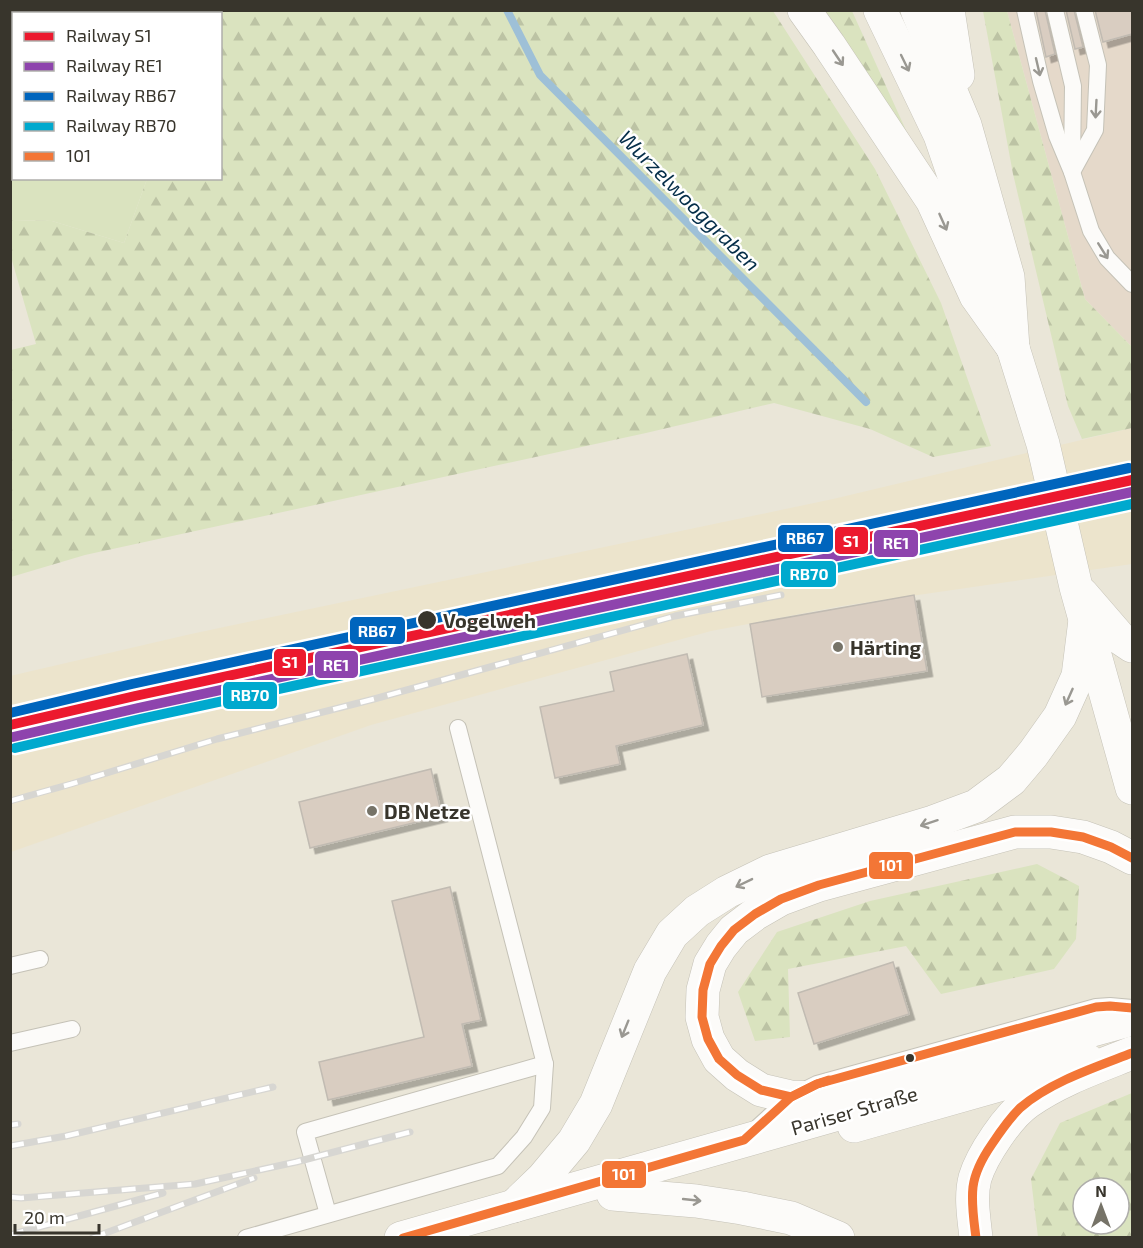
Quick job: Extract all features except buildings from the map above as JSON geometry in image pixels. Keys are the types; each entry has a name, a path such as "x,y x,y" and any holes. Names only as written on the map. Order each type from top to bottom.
{"main road":[{"path":"804,10 932,200 976,296 1013,348"},
{"path":"880,10 940,135 1013,348 1043,444 1076,588 1132,788"},
{"path":"917,10 965,125 1008,277 1013,348"},
{"path":"948,10 965,125"},
{"path":"1076,588 1120,638 1132,646"},
{"path":"514,1206 543,1178 574,1141 596,1104 650,970 672,934 697,911 727,892 770,871 933,822 976,806 1011,780 1060,716 1078,676 1085,620"},
{"path":"1132,858 1111,847 1083,837 1051,832 1015,832 819,885 781,899 734,930 721,946 710,964 703,990 702,1017 708,1039 718,1059 737,1075 761,1090 791,1097 832,1099 864,1094 1132,1019"},
{"name":"Pariser Straße","path":"401,1238 1110,1039 1132,1030"},
{"name":"Pariser Straße","path":"456,1238 1132,1047"},
{"path":"976,1238 972,1208 975,1179 994,1139 1010,1120 1026,1103 1051,1088 1132,1053"},
{"path":"613,1194 696,1200 742,1208 791,1218 838,1238"}],"lane":[{"path":"1025,10 1041,81 1057,136 1072,172 1091,231 1107,258 1132,284"},
{"path":"1055,10 1073,86 1072,172"},
{"path":"1072,172 1095,130 1098,64 1084,10"},
{"path":"246,1238 498,1166 524,1137 542,1108 545,1064 458,728"},
{"path":"10,966 40,959"},
{"path":"744,1140 791,1097 818,1084 1096,1007 1132,1008"},
{"path":"10,1043 72,1029"},
{"path":"328,1214 305,1132 545,1064"}],"shaded area":[{"path":"1007,11 1132,11 1132,346 1085,299"},
{"path":"1132,428 1132,564 842,606 711,631 371,725 11,852 10,676 191,634 833,499"}],"green space":[{"path":"11,11 100,11 12,12 12,180 147,180 124,243 52,221 11,220"},
{"path":"773,11 875,169 941,303 991,446 933,457 870,429 774,403 85,555 11,577 11,350 36,344 11,257 11,220 52,221 124,243 147,180 222,180 222,12 100,12"},
{"path":"823,11 852,11 914,148"},
{"path":"983,11 1007,11 1085,299 1132,346 1132,428 1082,439 1068,406 1013,174"},
{"path":"1037,864 1079,886 1076,939 1054,969 941,994 906,946 788,969 790,1037 755,1041 738,992 777,932 870,901"},
{"path":"1132,1093 1132,1237 1038,1237 1031,1179 1060,1123"}],"waterway":[{"name":"Wurzelwooggraben","path":"507,10 540,75 866,402"}],"railway":[{"path":"10,801 217,739 374,699 675,616 781,595"},
{"path":"10,1146 66,1136 273,1087"},
{"path":"10,1125 18,1124"},
{"path":"10,1197 195,1184 296,1162 410,1132"},
{"path":"92,1238 254,1178"},
{"path":"10,1235 163,1193"}],"rail line":[{"name":"RB67","path":"10,713 132,684 1129,468"},
{"name":"S1","path":"10,725 1132,480"},
{"name":"RE1","path":"13,737 1132,492"},
{"name":"RB70","path":"15,748 1132,504"}],"transit line":[{"name":"101","path":"1132,858 1111,847 1083,837 1051,832 1015,832 819,885 781,899 734,930 721,946 710,964 703,990 702,1017 708,1039 719,1059 737,1075 761,1090 791,1097 817,1084 1096,1007 1132,1008"},
{"name":"101","path":"976,1238 973,1187 980,1164 1001,1130 1020,1108 1045,1090 1132,1053"},
{"name":"101","path":"403,1238 744,1140 791,1097 829,1080"}],"place":[{"name":"Vogelweh","path":"427,620"},
{"name":"Härting","path":"838,647"},
{"name":"DB Netze","path":"372,811"}]}
